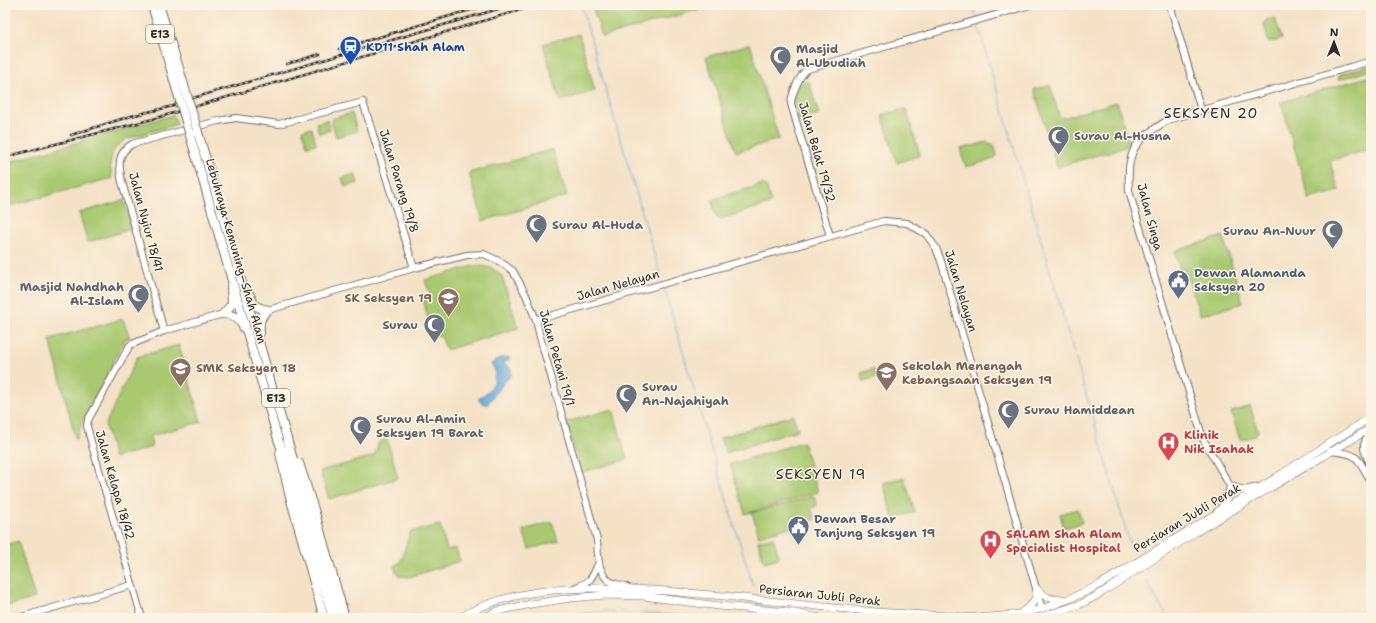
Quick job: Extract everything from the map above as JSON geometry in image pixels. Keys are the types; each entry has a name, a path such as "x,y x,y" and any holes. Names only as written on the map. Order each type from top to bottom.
{"highway":[{"name":"Lebuhraya Kemuning–Shah Alam","path":"152,5 205,156 339,618"},
{"name":"Lebuhraya Kemuning–Shah Alam","path":"159,5 198,163 228,262 278,439 333,618"},
{"path":"222,314 232,304 228,262"},
{"path":"238,269 244,278 256,307 268,310"},
{"path":"262,349 259,326 263,313 268,310"},
{"path":"222,314 232,314 237,317 248,333"},
{"path":"281,416 305,480 346,618"},
{"path":"278,439 280,460 324,617"}],"main road":[{"name":"Persiaran Jubli Perak","path":"459,618 488,604 516,596 571,588 633,588 727,596 870,612 936,616 980,617 1019,614 1042,609 1073,598 1099,585 1217,512 1266,484 1371,417"},
{"name":"Persiaran Jubli Perak","path":"1037,618 1080,604 1098,596 1196,532 1330,451 1371,429"},
{"path":"1036,589 1049,599 1056,600 1073,598"},
{"path":"1019,614 1032,603 1036,594 1036,589"},
{"name":"Persiaran Jubli Perak","path":"482,618 498,611 530,604 605,595 643,596 719,606 751,608 820,618"},
{"path":"712,595 719,606"},
{"path":"719,606 722,600 727,596"},
{"path":"776,601 786,613 795,603"},
{"path":"751,608 773,618"},
{"path":"1042,609 1047,613 1054,613"}],"street":[{"name":"Jalan Belat 19/32","path":"830,236 791,104 791,99 803,72 1030,5"},
{"path":"1170,5 1201,110"},
{"name":"Jalan Singa","path":"1230,486 1203,439 1129,191 1128,172 1132,155 1136,144 1147,133 1168,120 1371,62"},
{"name":"Jalan Parang 19/8","path":"363,102 414,268"},
{"name":"Jalan Nyiur 18/41","path":"164,331 122,182 119,160 126,148 132,144 218,121 236,118 279,124 363,102"},
{"name":"Jalan Nelayan","path":"536,320 884,221 907,224 926,234 936,248 941,261 970,356 1042,609"},
{"name":"Jalan Petani 19/1","path":"268,310 414,268 475,253 492,257 513,271 526,295 536,320 597,540 598,564"},
{"name":"Jalan Kelapa 18/42","path":"142,618 93,449 87,423 127,347 132,343 164,331 222,314"},
{"path":"1371,429 1365,438 1363,449 1371,465"},
{"path":"1330,451 1351,454 1358,458 1371,481"},
{"path":"1217,512 1227,500 1230,486 1244,490 1266,484"},
{"path":"598,564 604,576 611,582 633,588"},
{"path":"571,588 584,585 592,579 598,564"},
{"path":"18,618 132,585"}],"green space":[{"path":"592,5 715,5 602,37"},
{"path":"1275,18 1282,39 1269,43 1264,24 1266,20"},
{"path":"579,34 595,91 560,101 543,44"},
{"path":"750,44 779,139 736,152 706,57"},
{"path":"1371,65 1371,70 1338,80 1340,74"},
{"path":"1371,76 1371,149 1330,161 1339,191 1309,199 1281,102"},
{"path":"809,81 819,115 799,121 793,99 799,84"},
{"path":"1050,85 1059,116 1062,118 1117,102 1128,141 1125,147 1057,167 1034,89"},
{"path":"906,109 920,155 897,163 882,115"},
{"path":"352,113 357,131 336,137 331,119"},
{"path":"173,115 177,124 126,139 116,147 112,154 110,165 112,178 5,207 5,163"},
{"path":"327,120 330,130 319,133 316,123"},
{"path":"312,128 316,144 307,146 302,130"},
{"path":"987,142 994,145 997,155 994,159 966,167 960,149"},
{"path":"553,149 567,196 483,221 469,173"},
{"path":"355,174 358,183 345,187 342,178"},
{"path":"763,184 766,186 771,202 769,204 720,219 717,218 712,202 714,199"},
{"path":"124,200 132,229 88,242 79,213"},
{"path":"1223,236 1243,303 1200,315 1187,276 1180,271 1175,251"},
{"path":"477,265 492,268 502,276 518,328 446,350 442,338 432,333 423,300 431,298 425,280"},
{"path":"123,319 130,338 125,339 83,421 76,440 50,339"},
{"path":"179,345 201,422 150,436 152,447 114,458 105,425 137,357"},
{"path":"874,369 877,377 863,381 861,373"},
{"path":"1250,406 1258,431 1255,436 1240,440 1231,412"},
{"path":"613,409 627,459 581,473 566,422"},
{"path":"793,415 798,430 725,453 720,438"},
{"path":"387,439 398,478 329,499 320,471 374,456 379,442"},
{"path":"803,442 818,492 745,514 730,464"},
{"path":"904,477 915,512 893,518 883,483"},
{"path":"814,496 817,506 811,508 815,520 759,536 752,513"},
{"path":"1078,509 1082,523 1064,528 1060,514"},
{"path":"552,522 558,541 529,549 523,530"},
{"path":"440,525 447,550 456,548 460,561 409,577 400,576 396,572 395,565 401,562 410,532"},
{"path":"773,537 779,558 764,562 758,541"},
{"path":"18,541 35,598 5,607 5,545"}],"water":[{"path":"509,357 509,360 504,363 511,369 511,376 506,380 487,405 479,401 479,398 490,390 494,382 495,370 491,364 500,358"}],"waterway":[{"path":"581,5 661,277"},
{"path":"976,17 974,9 977,5"},
{"path":"977,22 1132,551"},
{"path":"664,287 753,586"},
{"path":"1146,581 1168,618"},
{"path":"559,615 604,611 710,617"},
{"path":"522,618 551,615"}],"railway":[{"path":"339,49 487,5"},
{"path":"176,103 512,5"},
{"path":"5,157 153,119 537,5"},
{"path":"287,64 320,54"},
{"path":"71,135 131,116 182,104"}],"place":[{"name":"KD11 Shah Alam","path":"350,66"},
{"name":"Masjid Al-Ubudiah","path":"781,76"},
{"name":"Surau Al-Husna","path":"1059,156"},
{"name":"Surau Al-Huda","path":"537,244"},
{"name":"Surau An-Nuur","path":"1332,250"},
{"name":"Dewan Alamanda Seksyen 20","path":"1179,300"},
{"name":"Masjid Nahdhah Al-Islam","path":"139,314"},
{"name":"SK Seksyen 19","path":"448,318"},
{"name":"Surau","path":"434,344"},
{"name":"SMK Seksyen 18","path":"180,388"},
{"name":"Sekolah Menengah Kebangsaan Seksyen 19","path":"887,392"},
{"name":"Surau An-Najahiyah","path":"627,414"},
{"name":"Surau Hamiddean","path":"1008,430"},
{"name":"Surau Al-Amin Seksyen 19 Barat","path":"361,446"},
{"name":"Klinik Nik Isahak","path":"1168,462"},
{"name":"Dewan Besar Tanjung Seksyen 19","path":"798,546"},
{"name":"SALAM Shah Alam Specialist Hospital","path":"991,560"}],"district":[{"name":"SEKSYEN 20","path":"1211,113"},
{"name":"SEKSYEN 19","path":"821,474"}]}
